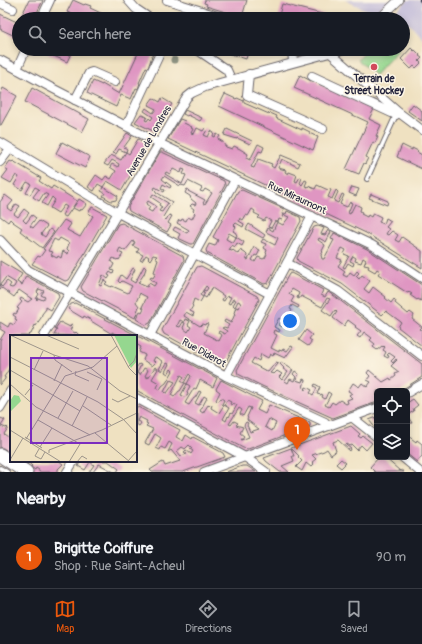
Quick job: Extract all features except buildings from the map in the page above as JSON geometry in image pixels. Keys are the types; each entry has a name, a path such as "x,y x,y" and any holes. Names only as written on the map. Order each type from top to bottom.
{"main road":[{"path":"0,455 10,462"},
{"path":"11,462 26,472"}],"street":[{"path":"44,12 50,0"},
{"path":"128,0 140,12"},
{"path":"167,0 205,12"},
{"path":"386,12 397,2"},
{"path":"0,3 12,9"},
{"path":"17,69 23,56"},
{"path":"126,126 159,56"},
{"path":"206,56 227,70 231,79"},
{"path":"293,56 293,62"},
{"name":"Avenue de Londres","path":"45,335 187,97 205,87 312,56"},
{"path":"333,56 397,113 422,130"},
{"name":"Rue Miraumont","path":"0,60 159,143 372,245 422,278"},
{"path":"76,100 89,73 92,72 114,82"},
{"path":"249,74 247,96 323,129"},
{"path":"312,76 397,113"},
{"path":"0,142 118,213 270,294"},
{"path":"0,162 10,149"},
{"path":"150,335 235,180"},
{"path":"226,376 312,216"},
{"name":"Rue Diderot","path":"0,240 28,270 226,376 325,422 329,426"},
{"path":"287,263 338,291 422,356"},
{"path":"410,391 422,384"},
{"path":"0,408 10,392"},
{"path":"137,399 245,456 266,472"},
{"path":"204,472 374,409"},
{"path":"353,418 374,435"},
{"path":"406,460 420,472"},
{"path":"67,472 73,462"}],"lane":[{"path":"367,179 397,113"},
{"path":"0,468 7,472"}],"shaded area":[{"path":"345,0 390,0 377,10 366,10"},
{"path":"408,0 422,0 422,38 410,26 410,12 394,12"}],"green space":[{"name":"Terrain de Street Hockey","path":"362,56 393,56 375,75 358,60"}],"place":[{"name":"Terrain de Street Hockey","path":"374,67"},
{"name":"Brigitte Coiffure","path":"297,450"}]}
